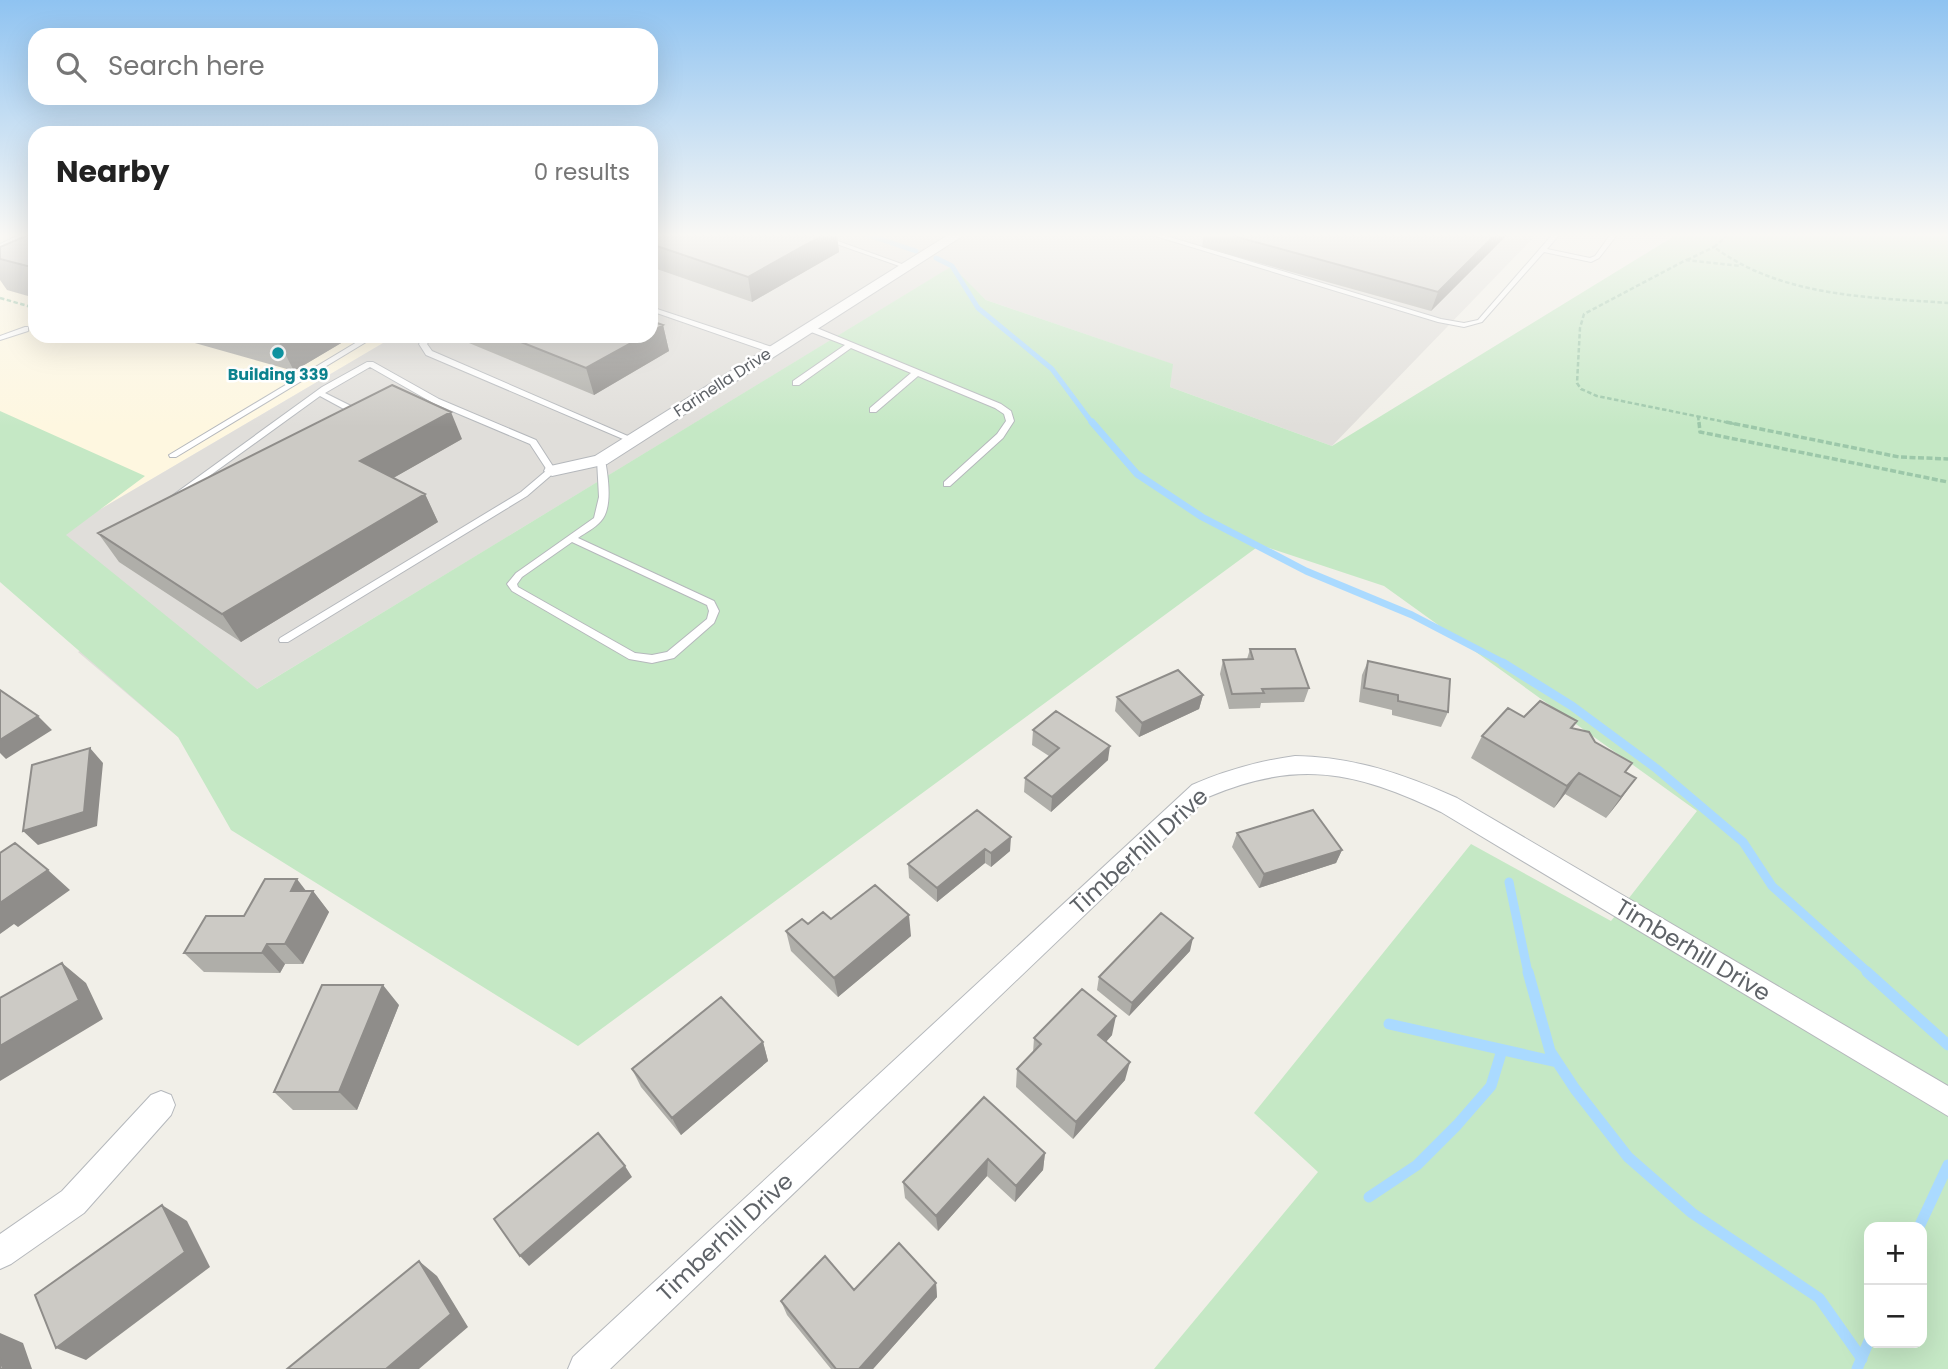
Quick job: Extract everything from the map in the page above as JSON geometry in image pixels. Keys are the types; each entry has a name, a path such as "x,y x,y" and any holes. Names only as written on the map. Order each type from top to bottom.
{"street":[{"name":"Farinella Drive","path":"552,471 601,460 856,299"},
{"name":"Timberhill Drive","path":"585,1369 1200,791 1230,776 1264,767 1294,764 1333,765 1372,773 1410,786 1449,805 1946,1101"},
{"path":"0,1252 73,1202 161,1105"}],"lane":[{"path":"1366,299 1440,321 1464,325 1480,321 1500,299"},
{"path":"658,311 772,350"},
{"path":"809,328 999,405 1008,413 1010,421 1000,436 947,484"},
{"path":"0,338 25,329"},
{"path":"173,455 360,343"},
{"path":"424,343 429,353 633,440"},
{"path":"796,383 850,345"},
{"path":"169,501 320,393 370,364 436,401 533,442 552,471 524,494 285,640"},
{"path":"873,410 916,373"},
{"path":"320,393 366,417"},
{"path":"570,538 711,603 714,611 711,621 670,655 652,659 633,656 515,589 512,584 519,575 570,538 597,519 603,508 605,489 601,460"}],"path":[{"path":"3,299 28,306"},
{"path":"1613,299 1584,314 1580,328 1577,383 1581,389 1597,396 1899,457 1948,459"},
{"path":"1901,299 1948,303"},
{"path":"1698,416 1700,432 1948,482"}],"shaded area":[{"path":"0,299 28,299 28,343 383,343 19,557 0,543"},
{"path":"658,299 899,299 178,737 78,652 121,627 19,557 383,343 658,343"},
{"path":"1474,299 1332,446 1170,387 1172,364 986,300"}],"green space":[{"path":"898,299 985,299 1173,364 1170,387 1332,446 1572,299 1948,299 1948,1369 1154,1369 1318,1172 1254,1113 1471,844 1611,921 1697,811 1384,586 1260,545 578,1046 231,830 178,737 0,582 0,411 145,476 66,535 257,689"}],"building":[{"path":"524,343 631,343 586,368"},
{"path":"392,385 451,412 360,461 425,494 222,614 98,533"},
{"path":"1250,649 1295,649 1309,688 1262,689 1264,693 1232,694 1223,660 1253,659"},
{"path":"1368,661 1450,679 1448,712 1398,701 1398,695 1364,688"},
{"path":"1178,670 1203,695 1142,723 1117,697"},
{"path":"0,690 38,716 0,740"},
{"path":"1540,701 1577,721 1571,728 1589,732 1595,742 1632,763 1625,772 1636,778 1621,797 1579,773 1567,786 1482,736 1508,708 1524,717"},
{"path":"1056,711 1110,746 1052,797 1025,778 1059,748 1033,730"},
{"path":"90,748 84,812 23,831 32,765"},
{"path":"977,810 1011,837 991,853 985,849 937,888 908,864"},
{"path":"1313,810 1342,850 1264,874 1237,833"},
{"path":"15,843 48,870 0,903 0,853"},
{"path":"265,879 297,879 291,891 313,891 285,944 267,944 262,953 184,953 206,916 244,916"},
{"path":"875,885 909,915 834,978 786,931 802,919 808,924 823,912 831,919"},
{"path":"1161,913 1193,938 1132,1003 1099,977"},
{"path":"62,963 79,1000 0,1046 0,998"},
{"path":"322,985 383,985 339,1092 274,1092"},
{"path":"1082,989 1116,1016 1098,1035 1130,1062 1076,1122 1017,1069 1041,1044 1034,1038"},
{"path":"721,997 763,1042 672,1118 632,1069"},
{"path":"984,1097 1045,1153 1016,1186 988,1159 936,1216 903,1182"},
{"path":"598,1133 625,1166 520,1256 494,1219"},
{"path":"162,1205 185,1252 56,1348 35,1295"},
{"path":"899,1243 936,1283 859,1369 836,1369 781,1301 825,1256 854,1290"},
{"path":"419,1261 451,1314 386,1369 287,1369"}],"waterway":[{"path":"972,299 978,308 1052,369 1093,424"},
{"path":"1092,422 1137,474 1202,517 1306,571 1412,615 1506,664"},
{"path":"1503,663 1572,706 1657,769 1743,842 1772,886 1869,973"},
{"path":"1509,882 1528,973"},
{"path":"1528,972 1550,1051 1575,1089 1628,1157 1692,1213 1819,1298 1862,1358"},
{"path":"1867,972 1948,1045"},
{"path":"1389,1024 1557,1062"},
{"path":"1369,1197 1417,1165 1457,1125 1491,1086 1502,1050"},
{"path":"1921,1222 1948,1165"},
{"path":"1862,1358 1866,1348"},
{"path":"1857,1369 1862,1358"}],"place":[{"name":"Building 339","path":"278,353"}]}
